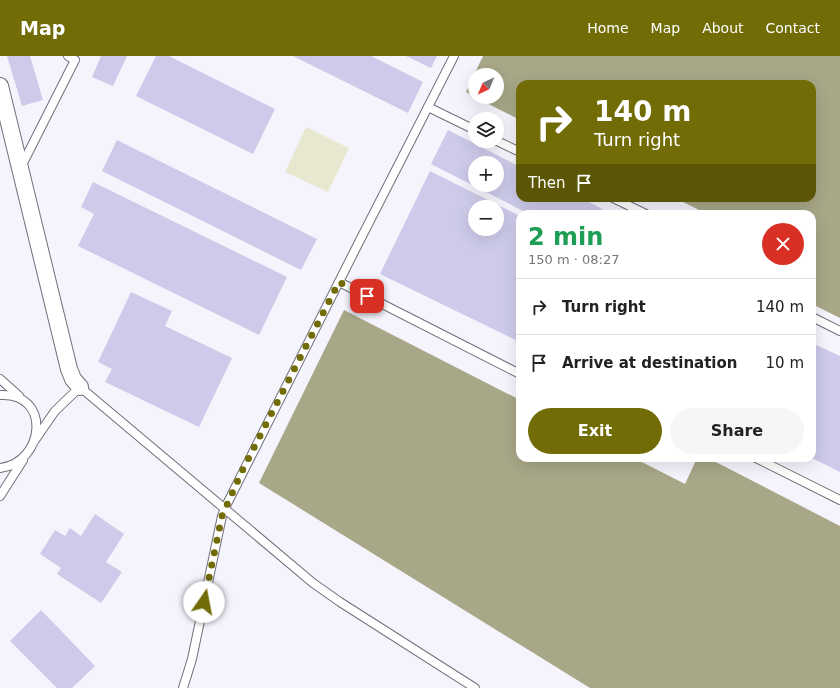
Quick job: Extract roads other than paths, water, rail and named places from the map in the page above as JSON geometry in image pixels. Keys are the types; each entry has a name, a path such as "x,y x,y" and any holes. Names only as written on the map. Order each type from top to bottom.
{"street":[{"path":"0,86 69,369 73,379 80,387"}],"lane":[{"path":"20,168 74,60 68,56"},
{"path":"183,688 192,658 222,516 225,508 242,471 454,56"},
{"path":"428,107 468,127"},
{"path":"504,144 516,150"},
{"path":"621,202 638,210"},
{"path":"339,282 516,372"},
{"path":"816,319 840,331"},
{"path":"0,380 27,403 34,412 37,421 33,444 24,456 17,463 0,468"},
{"path":"0,496 55,410 80,387 313,583 340,602 475,688"},
{"path":"0,395 13,396 27,403"},
{"path":"764,462 840,500"}]}
